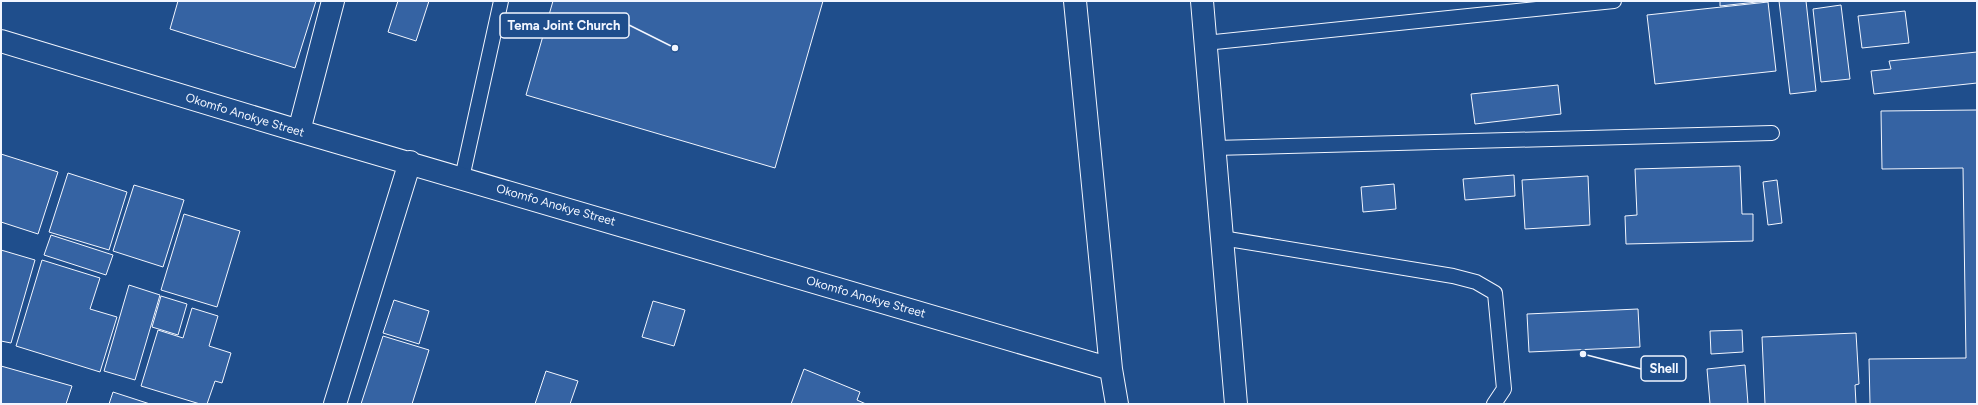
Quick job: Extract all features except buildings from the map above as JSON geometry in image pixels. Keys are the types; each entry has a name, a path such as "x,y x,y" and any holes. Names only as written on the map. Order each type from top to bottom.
{"street":[{"path":"299,131 333,1"},
{"path":"1075,1 1111,369 1117,404"},
{"path":"1202,1 1236,404"},
{"name":"Okomfo Anokye Street","path":"1,41 299,131 410,162 1111,369"},
{"path":"336,404 410,162"}],"lane":[{"path":"462,178 501,1"},
{"path":"1205,43 1614,1"},
{"path":"1214,148 1772,133"},
{"path":"1222,238 1453,276 1476,282 1495,293 1504,389 1494,404"}],"place":[{"name":"Tema Joint Church","path":"675,48"},
{"name":"Shell","path":"1583,354"}]}
